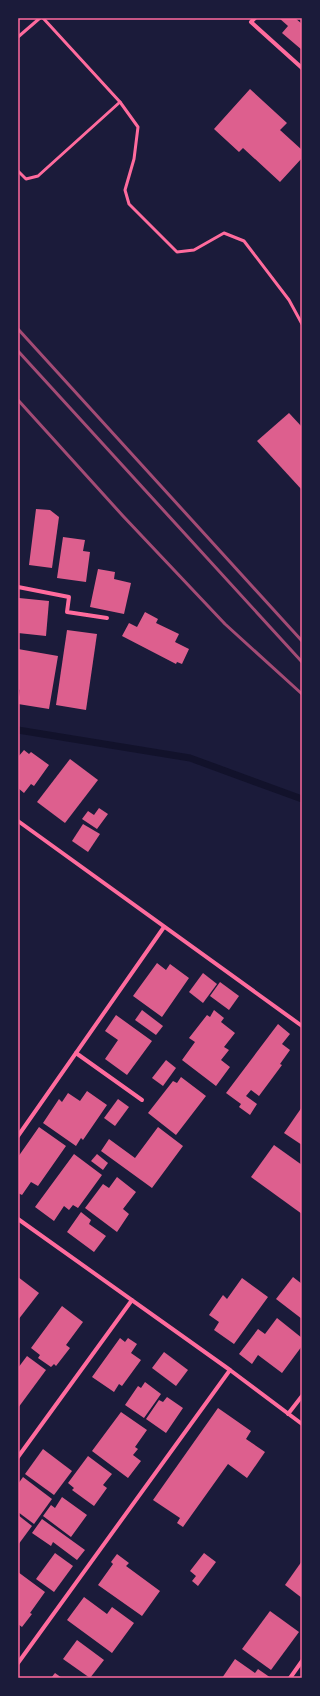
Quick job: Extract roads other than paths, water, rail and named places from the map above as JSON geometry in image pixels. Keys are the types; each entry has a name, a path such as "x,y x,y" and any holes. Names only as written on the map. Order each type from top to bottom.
{"street":[{"path":"255,18 251,22 302,68"},
{"path":"18,587 69,597 67,612 107,618"},
{"path":"18,821 302,1026"},
{"path":"18,1136 164,927"},
{"path":"76,1054 142,1100"},
{"path":"18,1219 230,1370 302,1424"},
{"path":"18,1457 132,1300"},
{"path":"18,1662 230,1370"},
{"path":"288,1414 302,1396"},
{"path":"290,1678 302,1661"}],"lane":[{"path":"18,37 41,18 120,102 138,127 134,159 125,190 129,204 177,252 194,250 224,233 244,241 289,300 302,324"},
{"path":"18,171 26,179 38,176 120,102"}],"waterway":[{"path":"18,730 190,758 302,799"}],"railway":[{"path":"18,329 302,641"},
{"path":"18,351 302,662"},
{"path":"18,400 123,516 225,624 302,694"}]}
